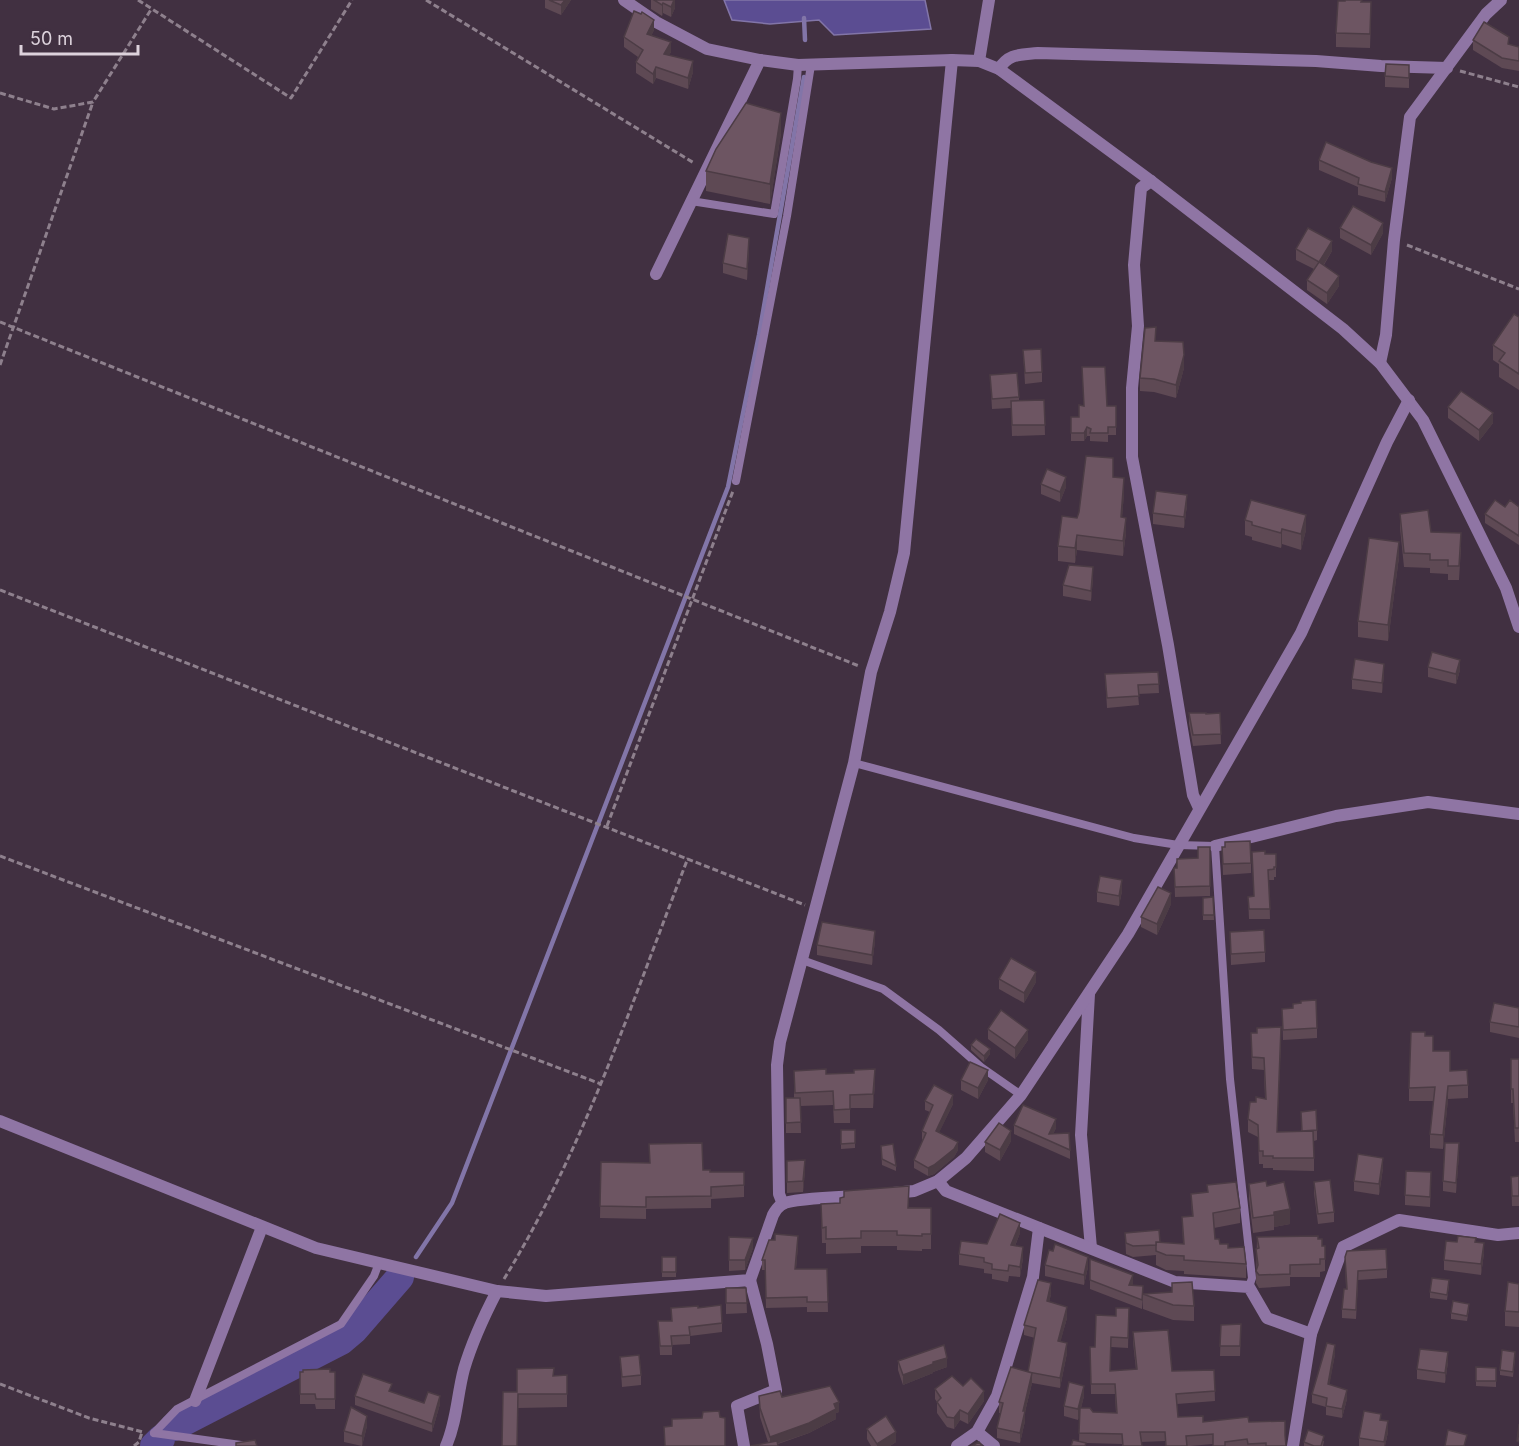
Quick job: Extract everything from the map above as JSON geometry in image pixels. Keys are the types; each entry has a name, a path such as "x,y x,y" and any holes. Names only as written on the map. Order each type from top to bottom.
{"street":[{"path":"624,0 656,22 707,49 760,60 798,65 979,61 999,69 1151,181 1343,329 1380,363 1423,420 1506,588 1519,627"},
{"path":"979,61 989,0"},
{"path":"1380,363 1386,335 1394,240 1410,117 1486,14 1501,0"},
{"path":"999,69 1005,60 1015,55 1038,52 1316,61 1447,68"},
{"path":"656,274 760,60"},
{"path":"783,1204 779,1194 777,1065 780,1042 854,763 871,672 890,612 904,553 952,60"},
{"path":"1151,181 1141,188 1134,265 1137,327 1132,388 1132,457 1168,645 1193,795 1199,808"},
{"path":"744,1446 737,1406 776,1390 767,1344 750,1280 773,1215 783,1204 914,1191 938,1181 966,1158 1021,1095 1128,934 1301,633 1387,442 1409,400"},
{"path":"1215,846 1336,816 1428,802 1519,814"},
{"path":"1089,993 1081,1135 1090,1248"},
{"path":"0,1121 316,1248 497,1291 546,1296 750,1280"},
{"path":"938,1181 946,1191 1175,1282 1249,1287 1266,1318 1311,1334"},
{"path":"1293,1446 1311,1334 1343,1248 1399,1220 1498,1235 1519,1233"},
{"path":"195,1401 262,1227"},
{"path":"957,1446 977,1432 997,1396 1034,1277 1039,1228"},
{"path":"446,1446 453,1431 464,1369 479,1327 497,1291"},
{"path":"977,1432 994,1446"}],"lane":[{"path":"691,201 774,214 798,65"},
{"path":"736,481 787,216 811,65"},
{"path":"854,763 1134,838 1215,846 1230,1079 1252,1278 1249,1287"},
{"path":"802,960 883,988 939,1030 981,1067 1021,1095"},
{"path":"154,1433 177,1409 330,1332 341,1324 374,1276 379,1263"},
{"path":"154,1433 249,1446"}],"path":[{"path":"138,0 291,98 352,0"},
{"path":"426,0 706,170"},
{"path":"0,365 93,102 152,8"},
{"path":"1447,68 1519,87"},
{"path":"0,93 54,109 93,102"},
{"path":"1394,240 1519,289"},
{"path":"0,322 871,672"},
{"path":"607,826 736,481"},
{"path":"0,590 815,909"},
{"path":"0,856 601,1084"},
{"path":"497,1291 531,1235 601,1084 688,858"},
{"path":"0,1384 89,1418 154,1433"},
{"path":"134,1446 139,1442 142,1432"}],"shaded area":[{"path":"724,0 925,0 931,29 834,35 819,20 770,24 732,20"}],"building":[{"path":"549,0 565,0 561,5"},
{"path":"654,0 674,0 671,7"},
{"path":"1338,1 1371,2 1370,34 1336,33"},
{"path":"634,11 641,14 642,12 654,20 647,34 671,42 664,54 693,61 688,78 656,67 653,74 636,62 643,50 624,37"},
{"path":"1484,22 1509,37 1508,44 1519,47 1519,61 1502,58 1473,40"},
{"path":"1386,64 1409,65 1409,78 1385,76"},
{"path":"746,103 781,113 770,184 706,171 716,149"},
{"path":"1326,142 1371,162 1392,168 1385,192 1358,184 1359,178 1319,160"},
{"path":"1353,206 1383,223 1371,245 1340,228"},
{"path":"1308,228 1332,241 1319,262 1296,249"},
{"path":"728,234 749,238 747,269 723,263"},
{"path":"1319,262 1339,276 1327,293 1307,280"},
{"path":"1514,314 1519,317 1519,374 1499,361 1505,353 1493,345"},
{"path":"1156,327 1155,341 1183,342 1184,355 1176,385 1140,378 1145,328"},
{"path":"1041,349 1042,372 1025,373 1023,350"},
{"path":"1082,367 1105,367 1107,406 1116,406 1116,427 1108,427 1108,433 1090,433 1091,429 1087,427 1084,433 1071,433 1071,417 1079,417 1079,405 1084,406"},
{"path":"1017,373 1019,397 992,399 990,375"},
{"path":"1461,391 1493,413 1479,430 1448,407"},
{"path":"1044,400 1045,425 1012,425 1011,401"},
{"path":"1086,456 1113,458 1113,477 1124,478 1121,517 1126,518 1123,541 1077,535 1075,548 1058,546 1062,516 1077,518 1079,512"},
{"path":"1047,469 1066,477 1060,492 1041,484"},
{"path":"1156,491 1187,495 1184,517 1153,513"},
{"path":"1251,500 1306,515 1301,534 1282,529 1281,533 1252,525 1252,522 1245,520"},
{"path":"1495,500 1505,507 1510,500 1519,507 1519,536 1485,514"},
{"path":"1428,510 1431,532 1461,533 1459,566 1448,566 1448,560 1430,560 1430,554 1404,553 1400,514"},
{"path":"1369,538 1399,542 1388,625 1358,621"},
{"path":"1069,565 1093,567 1091,591 1063,585"},
{"path":"1432,652 1460,660 1456,674 1428,667"},
{"path":"1355,659 1384,664 1382,683 1352,679"},
{"path":"1158,672 1159,684 1138,685 1139,696 1107,698 1105,674"},
{"path":"1189,713 1220,713 1221,734 1193,735"},
{"path":"1250,841 1251,863 1223,864 1222,847 1225,847 1225,842"},
{"path":"1198,847 1210,847 1210,886 1175,887 1174,868 1177,868 1177,859 1198,858"},
{"path":"1265,851 1265,854 1276,854 1276,867 1268,870 1270,909 1249,909 1248,897 1254,896 1252,852"},
{"path":"1100,876 1122,880 1119,896 1097,892"},
{"path":"1158,887 1171,893 1157,924 1141,917"},
{"path":"1213,897 1214,915 1203,915 1203,898"},
{"path":"822,922 875,931 872,955 817,945"},
{"path":"1264,930 1265,952 1231,954 1230,932"},
{"path":"1011,958 1036,972 1024,993 999,979"},
{"path":"1316,1000 1317,1028 1283,1030 1282,1009 1293,1008 1293,1004 1301,1003 1301,1001"},
{"path":"1494,1003 1519,1008 1519,1027 1490,1022"},
{"path":"1001,1010 1028,1030 1015,1048 988,1029"},
{"path":"1281,1027 1277,1132 1313,1131 1314,1158 1263,1156 1263,1151 1259,1151 1258,1125 1248,1119 1250,1102 1256,1102 1256,1097 1266,1099 1264,1058 1252,1057 1251,1033 1257,1033 1257,1028"},
{"path":"1411,1032 1425,1032 1425,1036 1433,1036 1433,1051 1450,1051 1450,1071 1467,1070 1468,1085 1448,1086 1443,1135 1430,1134 1435,1087 1409,1088"},
{"path":"976,1039 990,1049 984,1056 971,1045"},
{"path":"1511,1059 1519,1059 1519,1128 1515,1128"},
{"path":"970,1062 988,1070 978,1088 961,1080"},
{"path":"826,1069 826,1074 854,1073 854,1070 875,1069 873,1094 850,1095 850,1109 834,1110 833,1091 795,1093 794,1071"},
{"path":"934,1085 953,1095 936,1131 958,1142 954,1149 928,1168 914,1160 926,1133 922,1131 933,1105 925,1101"},
{"path":"786,1098 800,1098 801,1122 786,1123"},
{"path":"1023,1105 1056,1119 1049,1134 1069,1133 1070,1150 1014,1125"},
{"path":"1316,1110 1317,1130 1302,1131 1301,1112"},
{"path":"999,1123 1011,1131 1000,1150 985,1142"},
{"path":"841,1130 855,1130 855,1143 841,1144"},
{"path":"702,1143 703,1170 744,1172 744,1185 711,1187 711,1196 646,1197 646,1207 600,1206 601,1162 650,1163 649,1144"},
{"path":"1445,1143 1459,1143 1456,1183 1443,1181"},
{"path":"893,1144 896,1166 882,1159 881,1146"},
{"path":"1358,1154 1383,1158 1379,1184 1354,1181"},
{"path":"805,1160 803,1181 787,1182 787,1161"},
{"path":"1406,1171 1431,1172 1430,1197 1405,1195"},
{"path":"1519,1176 1519,1196 1512,1196 1511,1177"},
{"path":"1330,1180 1334,1212 1318,1214 1314,1182"},
{"path":"1266,1181 1267,1186 1284,1182 1290,1209 1274,1212 1274,1215 1253,1218 1249,1184"},
{"path":"1236,1182 1240,1208 1213,1213 1215,1239 1219,1239 1220,1244 1228,1244 1228,1248 1244,1247 1246,1264 1184,1260 1184,1256 1166,1255 1156,1251 1156,1242 1184,1244 1182,1217 1193,1216 1191,1194 1208,1192 1207,1185"},
{"path":"909,1186 908,1208 931,1208 931,1234 897,1235 897,1231 861,1231 861,1238 826,1239 826,1227 822,1228 821,1204 840,1203 840,1198 844,1197 844,1191"},
{"path":"1000,1214 1020,1223 1011,1245 1023,1247 1020,1267 1009,1265 1008,1271 992,1269 992,1264 984,1262 984,1258 959,1254 961,1241 987,1244"},
{"path":"1159,1230 1160,1242 1156,1242 1156,1245 1133,1246 1126,1243 1125,1233"},
{"path":"775,1234 798,1236 795,1269 827,1269 828,1302 807,1302 807,1297 766,1298 765,1260 762,1260 769,1240 775,1240"},
{"path":"1318,1236 1318,1239 1322,1239 1322,1246 1325,1246 1325,1259 1320,1259 1320,1264 1290,1265 1290,1274 1259,1275 1256,1271 1258,1265 1256,1249 1259,1248 1257,1237"},
{"path":"1458,1236 1476,1238 1475,1242 1484,1243 1481,1264 1444,1260 1446,1241 1457,1242"},
{"path":"729,1237 753,1238 745,1260 729,1260"},
{"path":"1055,1244 1088,1257 1084,1275 1045,1265 1049,1250 1053,1251"},
{"path":"1386,1249 1387,1269 1358,1271 1356,1310 1342,1309 1344,1289 1347,1289 1345,1257 1347,1251"},
{"path":"662,1257 676,1257 676,1272 662,1272"},
{"path":"1090,1259 1133,1275 1129,1285 1143,1286 1142,1300 1090,1280"},
{"path":"1432,1278 1449,1280 1447,1295 1430,1292"},
{"path":"1038,1280 1051,1283 1047,1301 1067,1307 1058,1341 1067,1343 1060,1378 1028,1372 1036,1328 1024,1325"},
{"path":"1192,1282 1194,1306 1173,1305 1143,1294 1172,1292 1172,1283"},
{"path":"1508,1282 1519,1284 1519,1312 1505,1311"},
{"path":"726,1288 746,1288 747,1303 726,1303"},
{"path":"1453,1301 1469,1304 1467,1316 1451,1313"},
{"path":"721,1305 722,1323 689,1327 690,1335 671,1336 672,1346 660,1346 658,1321 672,1321 671,1308"},
{"path":"1116,1308 1129,1308 1128,1338 1111,1337 1110,1371 1137,1369 1133,1332 1168,1330 1172,1371 1214,1370 1215,1391 1176,1394 1178,1417 1203,1416 1203,1422 1248,1417 1249,1422 1285,1421 1286,1446 1266,1446 1266,1443 1248,1444 1247,1439 1225,1442 1225,1446 1213,1446 1213,1434 1186,1436 1187,1446 1166,1446 1165,1432 1140,1432 1142,1446 1123,1446 1122,1434 1079,1433 1080,1408 1090,1408 1093,1412 1117,1413 1115,1384 1091,1384 1090,1347 1095,1347 1096,1315 1116,1316"},
{"path":"1241,1324 1240,1346 1220,1346 1221,1325"},
{"path":"1327,1343 1335,1345 1328,1384 1347,1390 1342,1409 1326,1406 1327,1398 1312,1394"},
{"path":"944,1345 947,1358 903,1375 898,1361"},
{"path":"1420,1349 1448,1352 1445,1373 1417,1369"},
{"path":"1502,1350 1515,1352 1513,1372 1500,1370"},
{"path":"639,1355 641,1375 622,1377 620,1357"},
{"path":"1011,1367 1032,1373 1020,1433 997,1428 1003,1403 999,1402"},
{"path":"1476,1367 1496,1368 1496,1381 1476,1381"},
{"path":"554,1368 553,1376 567,1375 567,1394 518,1394 517,1446 502,1446 503,1392 517,1392 517,1369"},
{"path":"330,1369 330,1372 335,1372 335,1399 316,1399 315,1394 300,1394 300,1372"},
{"path":"363,1374 392,1384 389,1391 424,1403 428,1392 440,1396 432,1424 355,1396"},
{"path":"952,1376 963,1386 971,1378 984,1391 968,1414 960,1410 954,1418 947,1417 937,1402 941,1398 935,1389"},
{"path":"1069,1382 1084,1386 1078,1409 1064,1406"},
{"path":"830,1386 839,1402 834,1404 836,1409 809,1423 770,1437 760,1408 759,1396 780,1391 782,1397"},
{"path":"351,1407 367,1416 362,1436 344,1431"},
{"path":"719,1411 720,1417 725,1418 725,1446 665,1446 664,1427 672,1426 672,1419 702,1418 703,1412"},
{"path":"1364,1411 1381,1414 1380,1420 1388,1421 1384,1442 1359,1438"},
{"path":"886,1416 896,1432 877,1444 867,1429"},
{"path":"1308,1430 1324,1436 1321,1446 1304,1442"},
{"path":"1448,1430 1467,1435 1464,1446 1445,1446"},
{"path":"255,1440 257,1446 236,1446 236,1443"},
{"path":"1073,1440 1086,1443 1085,1446 1071,1446"},
{"path":"777,1441 778,1446 750,1446"}],"waterway":[{"path":"804,18 805,40"},
{"path":"416,1257 452,1203 728,487 759,335 804,77"},
{"path":"174,1427 341,1341 354,1330 400,1277"},
{"path":"154,1446 161,1439"}]}
